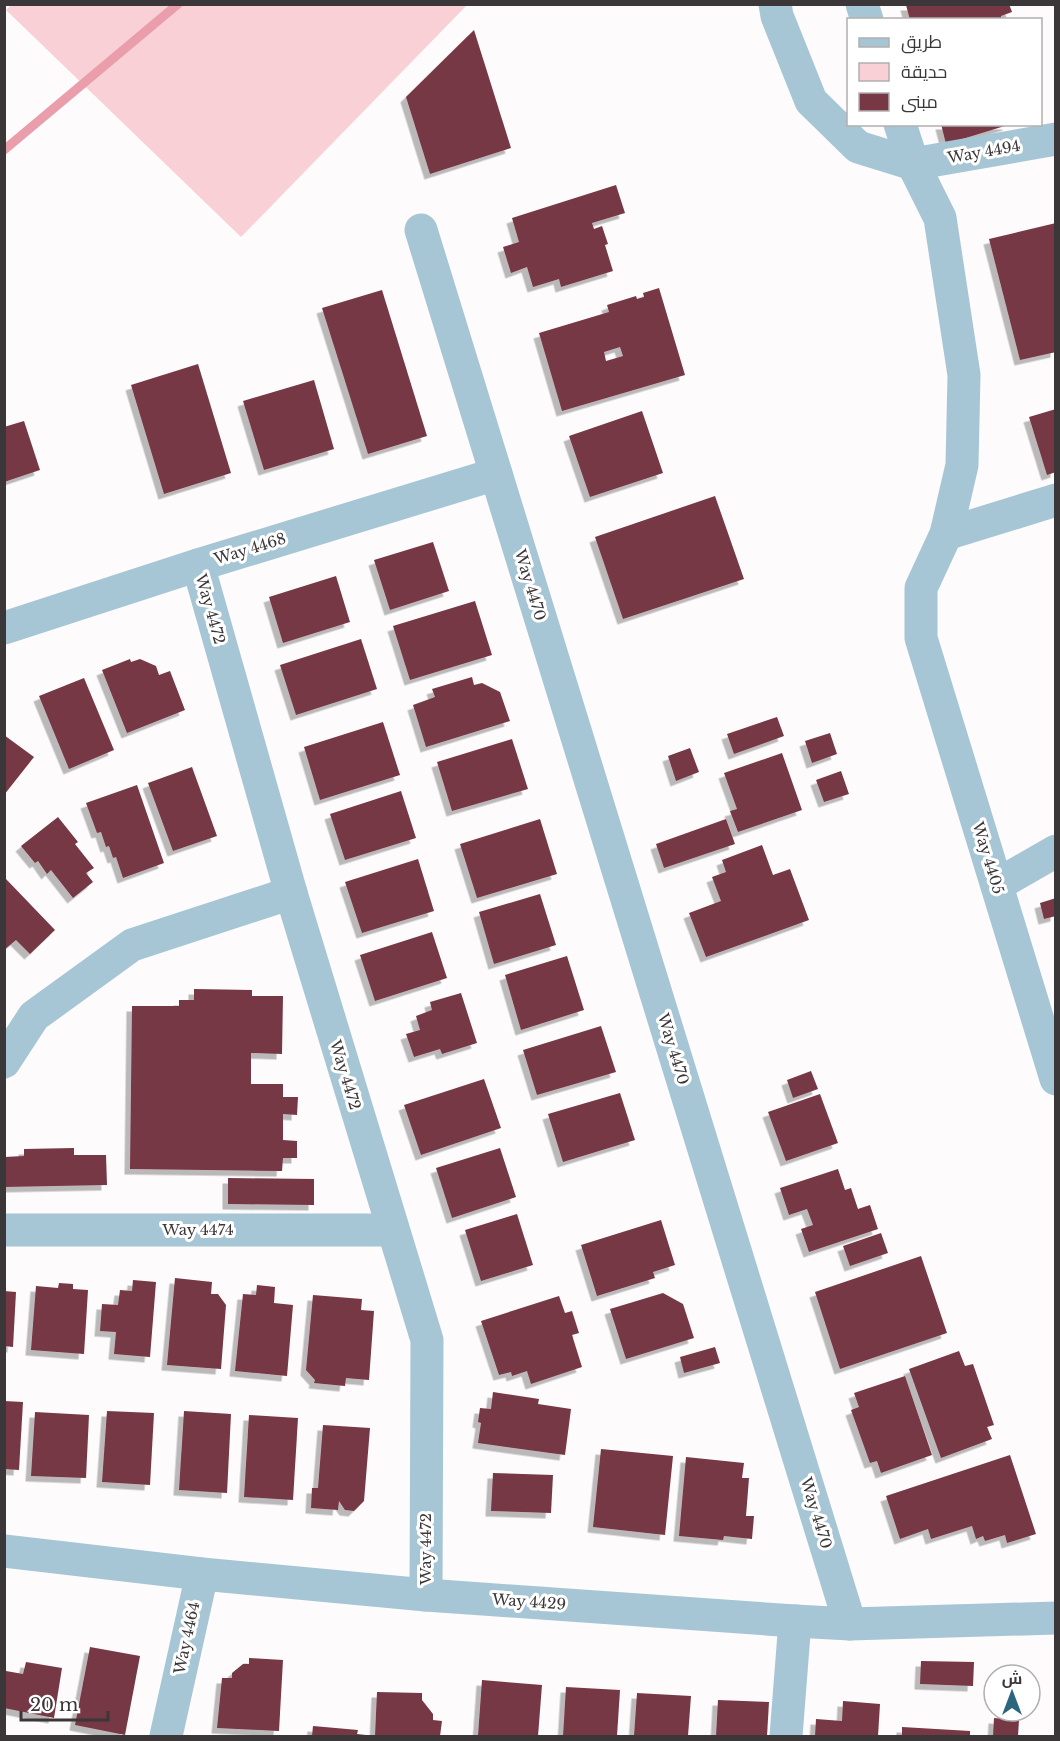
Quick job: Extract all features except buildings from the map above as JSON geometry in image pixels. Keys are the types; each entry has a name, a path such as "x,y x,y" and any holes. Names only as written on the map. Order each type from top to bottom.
{"street":[{"path":"776,4 777,16 811,100 858,147 913,164"},
{"name":"Way 4405","path":"901,126 913,164 940,218 964,375 962,465 946,534 921,588 921,638 1056,1079"},
{"name":"Way 4494","path":"913,164 1056,140"},
{"name":"Way 4470","path":"421,230 850,1624"},
{"name":"Way 4468","path":"4,628 198,565 496,474"},
{"path":"946,534 1056,500"},
{"name":"Way 4472","path":"198,565 291,892 426,1341 426,1595"},
{"path":"997,885 1056,851"},
{"path":"4,1062 34,1016 132,945 291,892"},
{"name":"Way 4474","path":"4,1230 392,1230"},
{"name":"Way 4429","path":"4,1551 201,1574 426,1595 795,1621 850,1624 1056,1618"},
{"name":"Way 4464","path":"166,1737 201,1574"},
{"path":"786,1737 795,1621"}],"green space":[{"path":"11,5 467,5 241,237 6,10"}],"waterway":[{"path":"4,150 178,4"}]}
